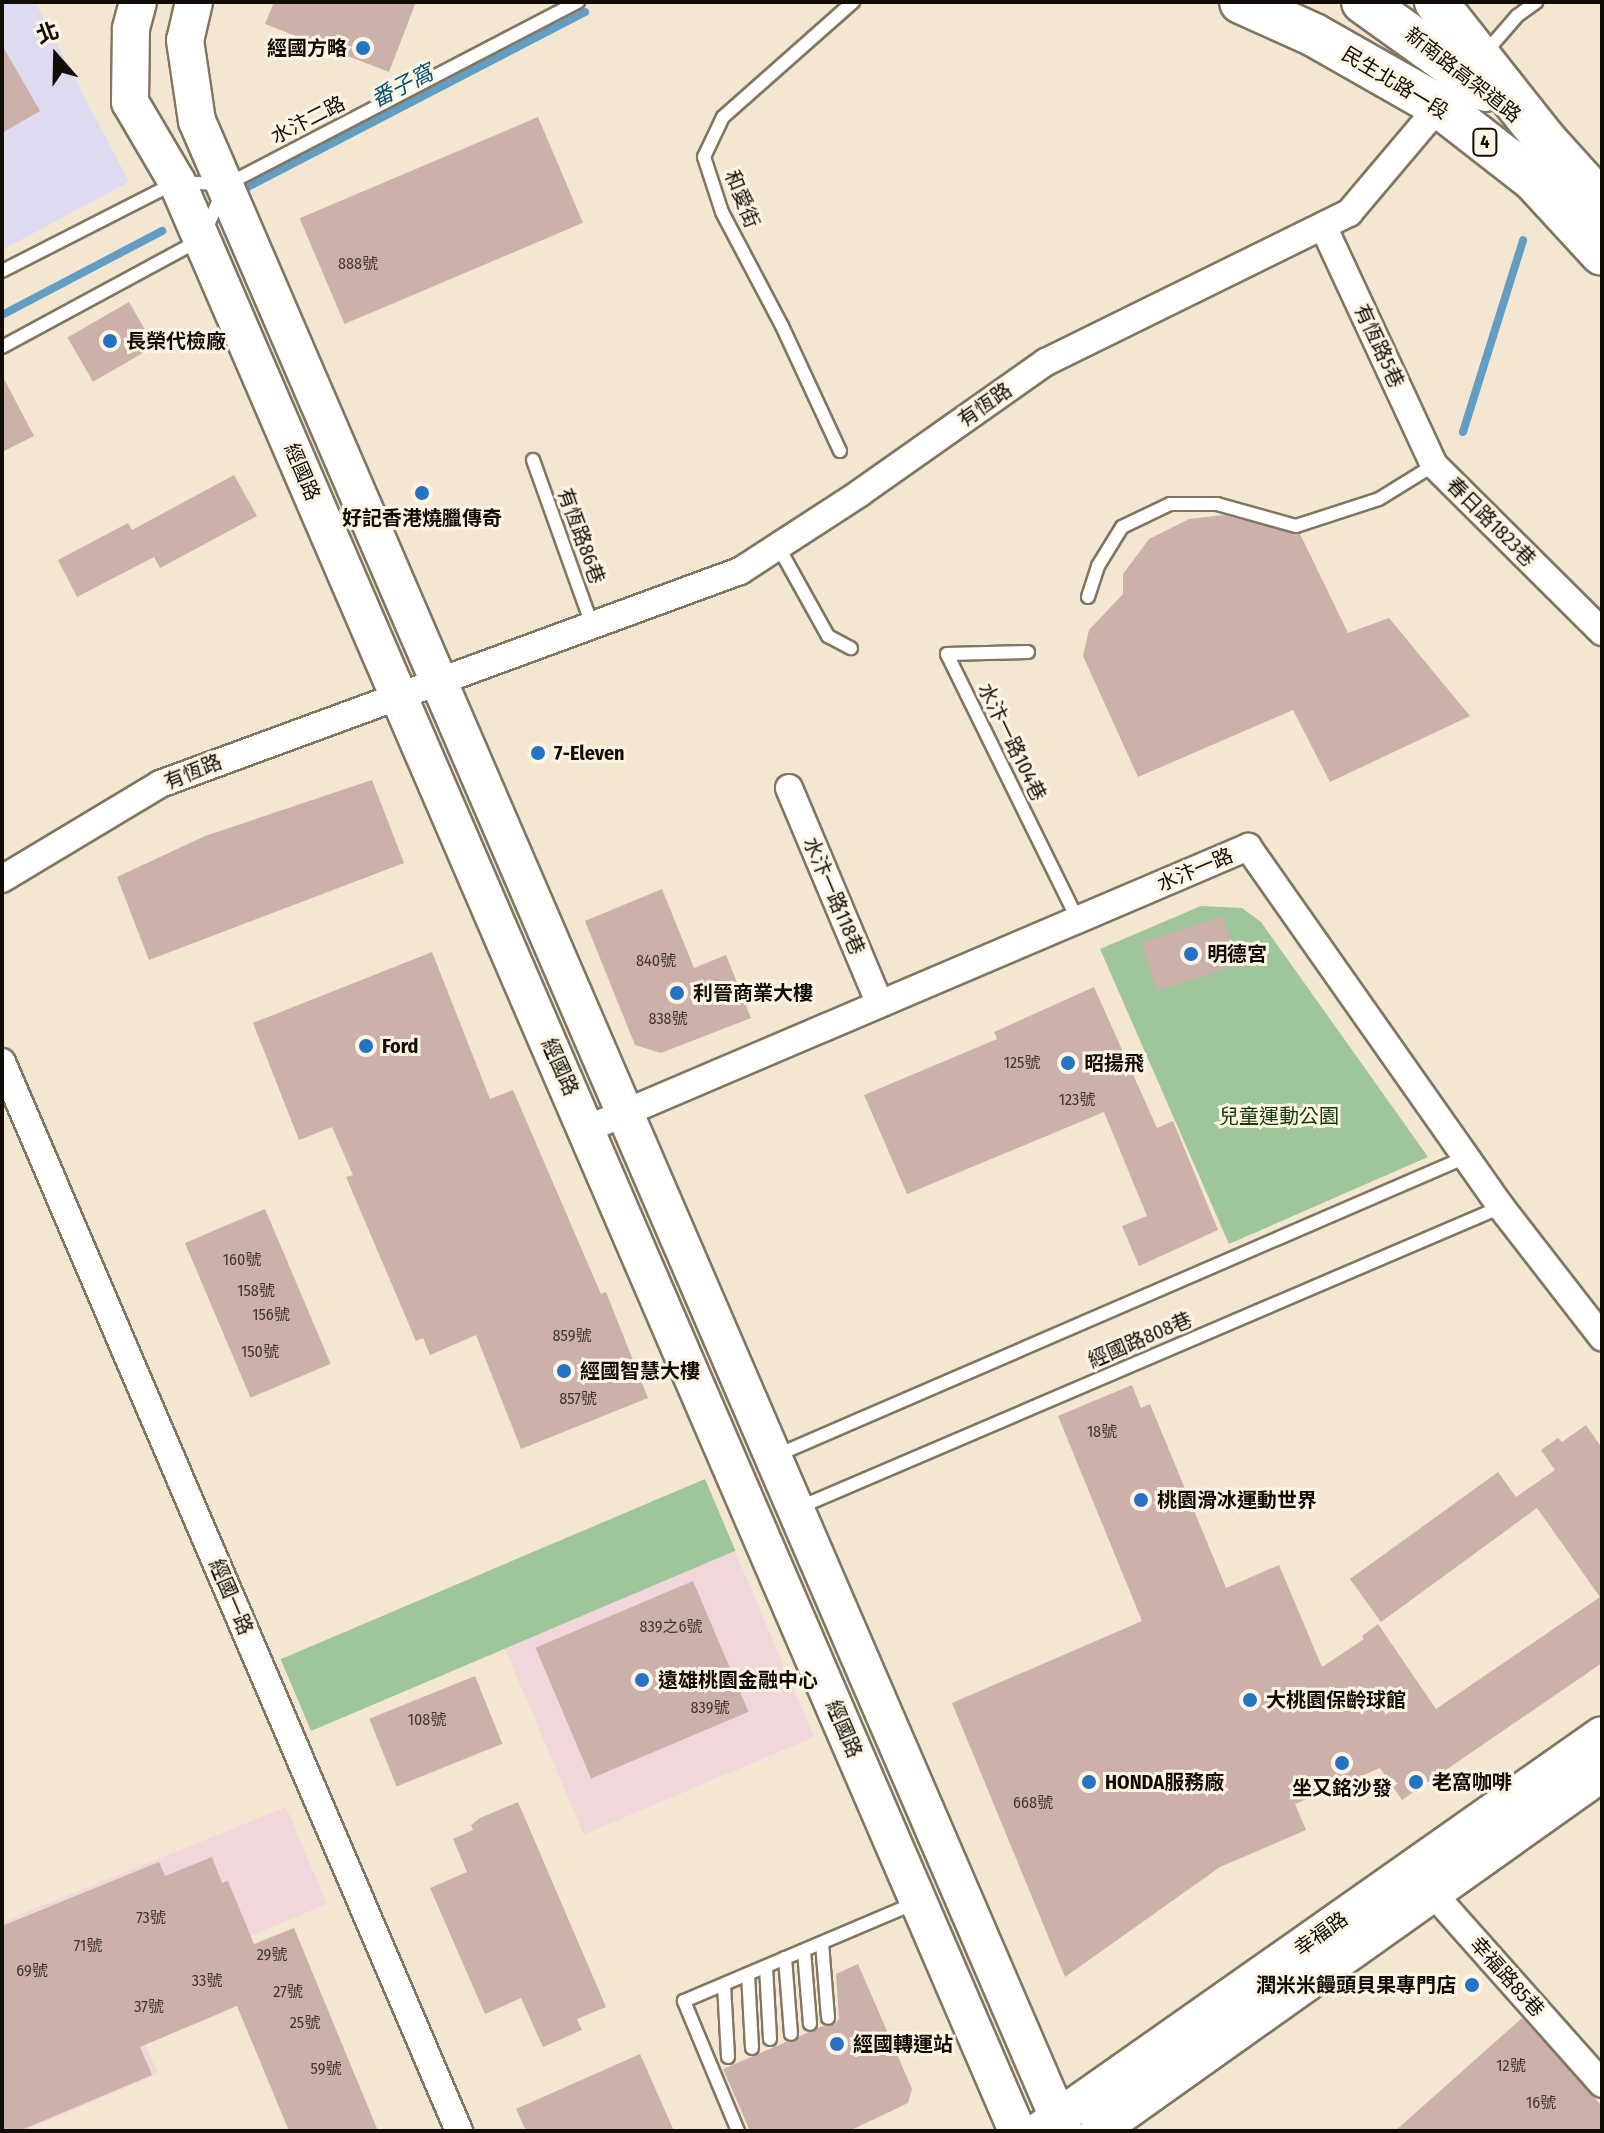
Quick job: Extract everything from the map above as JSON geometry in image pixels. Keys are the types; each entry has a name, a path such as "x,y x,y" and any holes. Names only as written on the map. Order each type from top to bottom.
{"main road":[{"name":"民生北路一段","path":"1241,2 1348,54 1439,106 1534,180 1602,254"},
{"name":"4","path":"1436,2 1474,66"},
{"path":"1348,54 1377,5"},
{"name":"新南路高架道路","path":"1377,5 1474,66 1602,203"}],"street":[{"name":"經國路","path":"138,2 131,29 130,102 177,182 202,239 1017,2131"},
{"name":"經國路","path":"194,2 185,40 197,121 773,1457 1053,2127"},
{"name":"有恆路","path":"2,879 160,784 740,571 779,548 1046,362 1324,228 1349,213 1474,66"},
{"name":"有恆路5巷","path":"1324,228 1434,465"},
{"name":"春日路1823巷","path":"1434,465 1602,632"},
{"name":"水汴一路118巷","path":"789,788 880,1004"},
{"name":"水汴一路","path":"587,1129 1248,847 1501,1207 1602,1337"},
{"name":"經國一路","path":"2,1062 459,2131"},
{"name":"幸福路","path":"1098,2131 1422,1881 1602,1735"},
{"name":"幸福路","path":"1053,2127 1422,1881 1602,1773"},
{"name":"幸福路85巷","path":"1422,1881 1602,2084"}],"lane":[{"name":"水汴二路","path":"226,185 578,2"},
{"name":"和愛街","path":"840,451 782,326 722,212 704,157 723,117 853,2"},
{"path":"1474,66 1517,16 1536,2"},
{"path":"2,271 177,182 226,185 202,239 2,347"},
{"name":"有恆路86巷","path":"533,460 592,625"},
{"name":"春日路1823巷","path":"1088,597 1098,566 1122,527 1170,504 1217,504 1296,526 1379,499 1434,465"},
{"path":"779,548 828,636 851,648"},
{"name":"水汴一路104巷","path":"1028,652 947,654 1078,920"},
{"name":"經國路808巷","path":"773,1457 1466,1157"},
{"name":"經國路808巷","path":"795,1509 1501,1207"},
{"path":"738,2131 684,2001 918,1902"},
{"path":"822,1943 828,2018"},
{"path":"804,1951 810,2024"},
{"path":"785,1958 791,2034"},
{"path":"766,1967 770,2039"},
{"path":"748,1974 752,2048"},
{"path":"724,1985 728,2057"}],"shaded area":[{"path":"2,2 35,2 129,182 2,250"},
{"path":"735,1551 814,1737 584,1835 505,1649"},
{"path":"286,1807 327,1904 122,1989 158,2074 24,2131 2,2131 2,1922"}],"green space":[{"name":"兒童運動公園","path":"1201,906 1242,908 1261,922 1428,1157 1229,1244 1100,949"},
{"path":"705,1479 735,1551 311,1731 281,1659"}],"building":[{"name":"經國方略","path":"274,2 416,2 389,72 265,24"},
{"path":"2,45 40,111 2,133"},
{"path":"538,117 583,223 345,324 300,218"},
{"name":"長榮代檢廠","path":"129,302 154,346 93,382 68,338"},
{"path":"2,375 34,436 2,452"},
{"path":"234,475 257,516 160,568 154,557 77,597 58,560 128,523 132,530"},
{"path":"1223,515 1300,534 1348,633 1389,618 1470,716 1330,782 1293,710 1138,777 1083,656 1089,630 1123,594 1123,574 1149,539 1189,519"},
{"path":"372,780 404,863 149,960 117,877 205,836"},
{"name":"利晉商業大樓","path":"662,889 694,968 726,955 751,1018 661,1053 635,1045 585,921"},
{"name":"明德宮","path":"1223,916 1239,965 1157,991 1141,943"},
{"path":"432,952 490,1099 513,1090 601,1294 606,1292 648,1398 521,1449 476,1335 430,1355 423,1338 416,1341 346,1177 353,1175 332,1127 299,1140 253,1023"},
{"path":"1094,987 1157,1128 1173,1121 1218,1230 1139,1266 1122,1226 1147,1216 1104,1112 907,1194 864,1095 997,1039 994,1032"},
{"path":"265,1209 331,1364 251,1398 185,1243"},
{"path":"1132,1385 1141,1408 1150,1404 1226,1588 1279,1565 1322,1667 1364,1639 1362,1636 1378,1624 1436,1709 1600,1597 1537,1508 1381,1622 1350,1579 1498,1472 1516,1497 1555,1470 1541,1450 1558,1438 1562,1442 1586,1425 1602,1448 1602,1663 1402,1800 1380,1768 1295,1804 1306,1830 1220,1867 1065,1977 952,1703 1142,1621 1058,1416"},
{"name":"遠雄桃園金融中心","path":"693,1581 748,1712 591,1779 536,1648"},
{"path":"475,1676 502,1744 397,1786 369,1719"},
{"path":"518,1802 606,2007 577,2019 582,2030 543,2047 521,1998 485,2014 430,1888 467,1872 453,1839 473,1830 471,1825 480,1818"},
{"path":"212,1857 222,1883 228,1881 254,1944 294,1928 378,2131 289,2131 237,2006 140,2047 152,2075 19,2131 2,2131 2,1926 159,1862 165,1876"},
{"name":"經國轉運站","path":"858,1964 912,2089 908,2103 849,2131 750,2131 723,2069 786,2042 795,2042 800,2036 823,2026 834,2025 839,2019 836,1974"},
{"path":"1522,2018 1602,2106 1602,2131 1395,2131"},
{"path":"640,2054 674,2131 526,2131 516,2109"}],"waterway":[{"name":"番子窩","path":"238,192 585,12"},
{"name":"番子窩","path":"2,315 162,231"},
{"path":"1463,432 1523,240"}],"place":[{"name":"經國方略","path":"363,48"},
{"name":"長榮代檢廠","path":"110,341"},
{"name":"好記香港燒臘傳奇","path":"422,493"},
{"name":"7-Eleven","path":"538,753"},
{"name":"明德宮","path":"1191,954"},
{"name":"利晉商業大樓","path":"677,993"},
{"name":"Ford","path":"366,1046"},
{"name":"昭揚飛","path":"1068,1063"},
{"name":"經國智慧大樓","path":"564,1371"},
{"name":"桃園滑冰運動世界","path":"1141,1500"},
{"name":"遠雄桃園金融中心","path":"642,1680"},
{"name":"大桃園保齡球館","path":"1250,1700"},
{"name":"坐又銘沙發","path":"1342,1763"},
{"name":"HONDA服務廠","path":"1089,1782"},
{"name":"老窩咖啡","path":"1416,1782"},
{"name":"潤米米饅頭貝果專門店","path":"1472,1985"},
{"name":"經國轉運站","path":"837,2044"}]}
